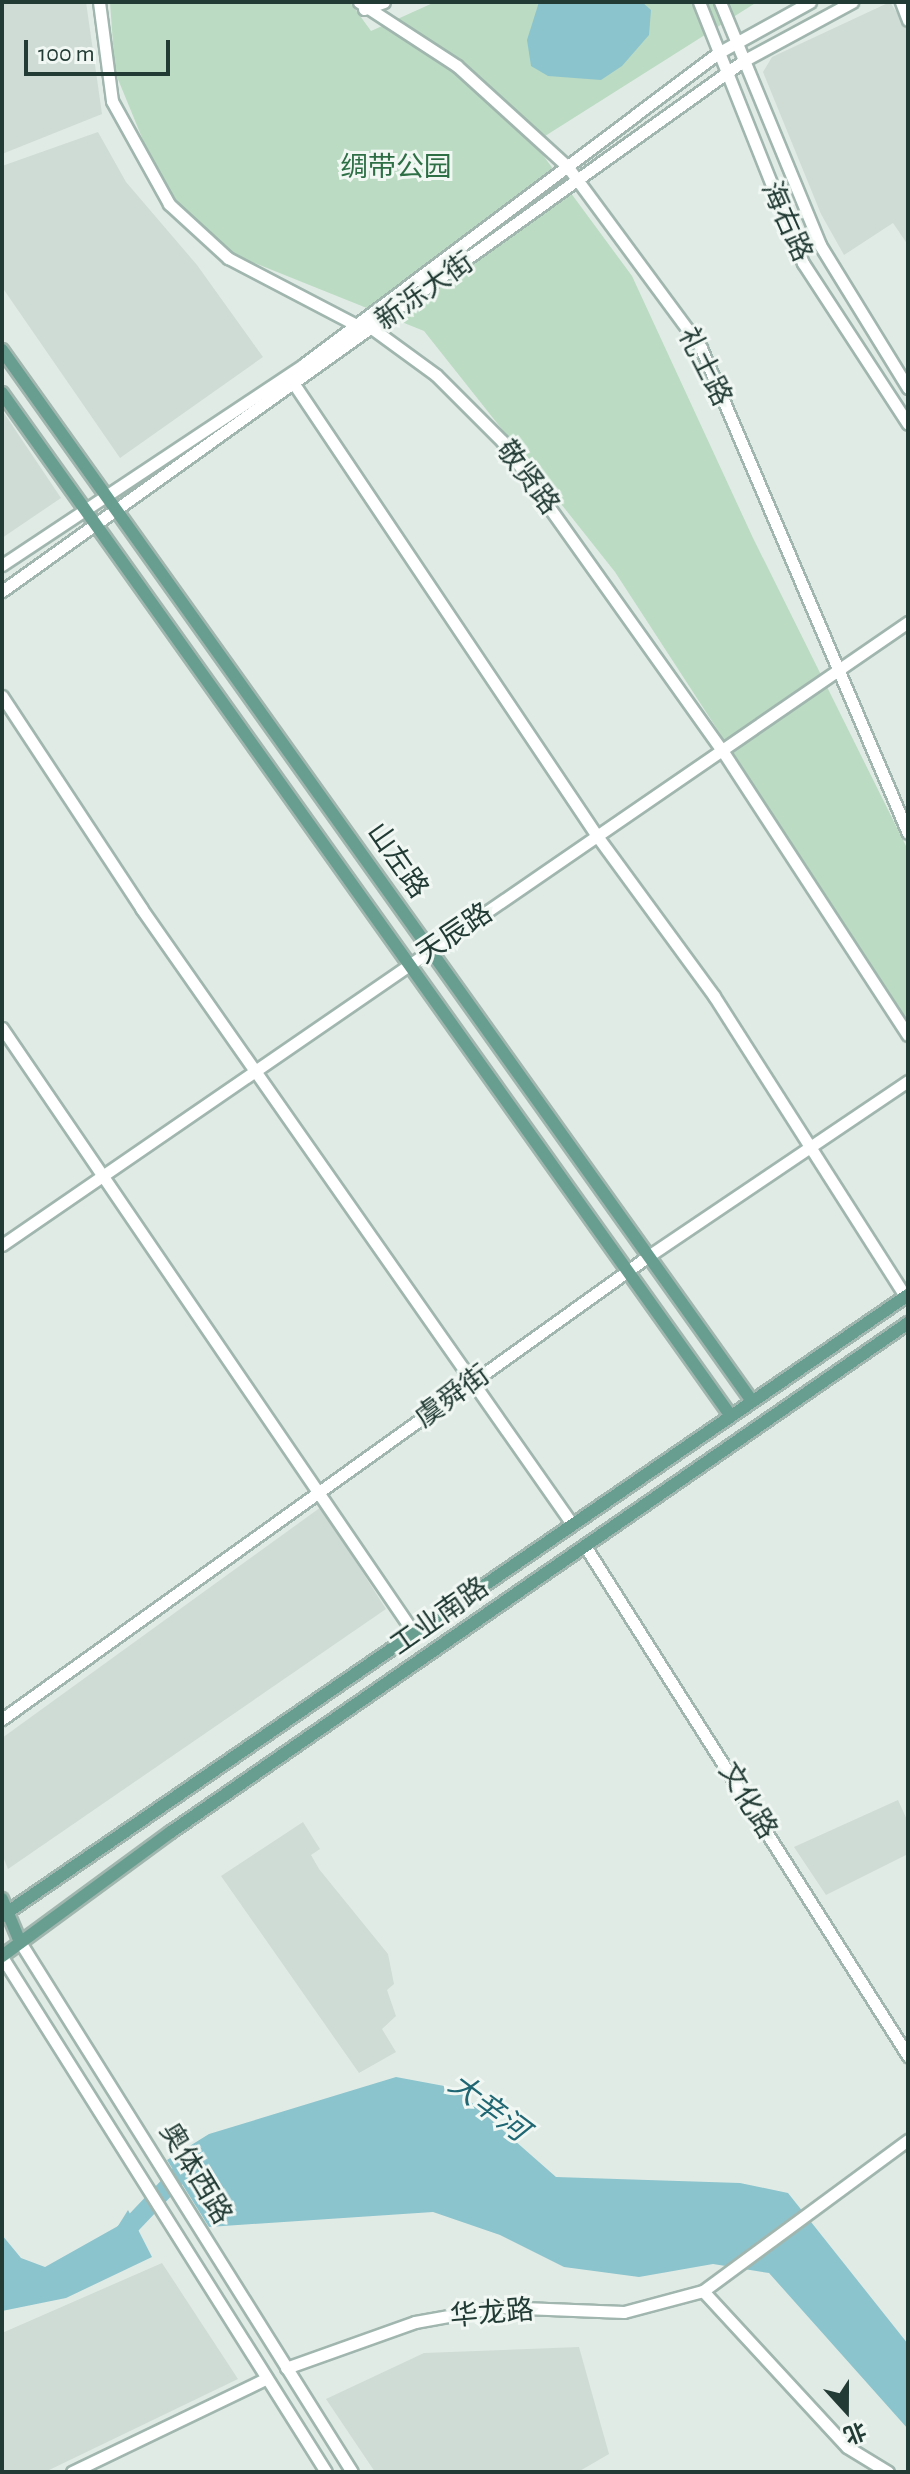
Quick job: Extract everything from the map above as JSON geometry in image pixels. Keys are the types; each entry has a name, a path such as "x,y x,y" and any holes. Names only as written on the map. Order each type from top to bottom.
{"main road":[{"name":"敬贤路","path":"99,2 112,101 169,204 228,258 356,325 373,329 436,375 502,441 722,750 908,1035"},
{"path":"362,6 384,2"},
{"name":"海右路","path":"699,2 803,263 908,424"},
{"name":"海右路","path":"720,2 820,245 908,388"},
{"name":"新泺大街","path":"2,565 356,325 718,53 810,2"},
{"name":"新泺大街","path":"2,591 115,507 373,329 727,76 743,61 852,2"},
{"path":"901,2 908,20"},
{"name":"礼士路","path":"362,6 457,66 567,166 701,348 836,672 908,833"},
{"name":"山左路","path":"2,350 752,1401"},
{"path":"294,384 597,836 714,996 907,1296"},
{"name":"山左路","path":"2,393 412,963 731,1416"},
{"name":"天辰路","path":"2,1245 908,622"},
{"path":"2,696 141,908 475,1381 572,1524"},
{"path":"2,1028 414,1633"},
{"name":"虞舜街","path":"2,1719 647,1257 813,1148 908,1081"},
{"name":"工业南路","path":"4,1909 907,1296"},
{"name":"工业南路","path":"2,1957 585,1546 908,1323"},
{"name":"文化路","path":"585,1546 908,2056"},
{"name":"奥体西路","path":"4,1909 20,1942 352,2472"},
{"name":"奥体西路","path":"2,1957 326,2472"},
{"path":"888,2472 847,2447 703,2291 908,2140"},
{"name":"华龙路","path":"286,2368 415,2322 498,2307 624,2312 703,2291"},
{"path":"72,2472 267,2378"}],"shaded area":[{"path":"2,2 86,2 102,114 2,154"},
{"path":"890,2 908,30 908,245 893,223 844,255 821,214 763,72 772,57"},
{"path":"98,132 126,182 197,265 263,357 120,458 2,287 2,166"},
{"path":"2,410 61,498 2,538"},
{"path":"321,1507 386,1609 8,1869 2,1854 2,1738"},
{"path":"898,1800 908,1822 908,1854 826,1895 794,1847"},
{"path":"303,1822 320,1849 311,1855 319,1869 388,1954 394,1984 387,1990 396,2016 382,2029 396,2052 359,2073 221,1876"},
{"path":"162,2263 238,2379 45,2472 2,2472 2,2333"},
{"path":"579,2347 609,2454 578,2472 375,2472 326,2399 424,2353"}],"green space":[{"name":"绸带公园","path":"110,2 350,2 371,31 435,2 757,2 534,143 632,276 753,538 908,850 908,1023 615,572 424,331 217,248 159,179 115,72"}],"water":[{"path":"539,2 642,2 651,10 649,35 622,66 601,80 548,76 531,66 527,40"},
{"path":"396,2077 455,2088 556,2177 740,2183 788,2193 908,2344 908,2429 769,2273 713,2264 639,2277 564,2267 500,2235 433,2212 209,2227 167,2160 209,2134"},
{"path":"128,2210 152,2257 66,2298 2,2311 2,2235 21,2258 45,2267 118,2226"}],"waterway":[{"name":"大辛河","path":"118,2239 194,2159"}]}
